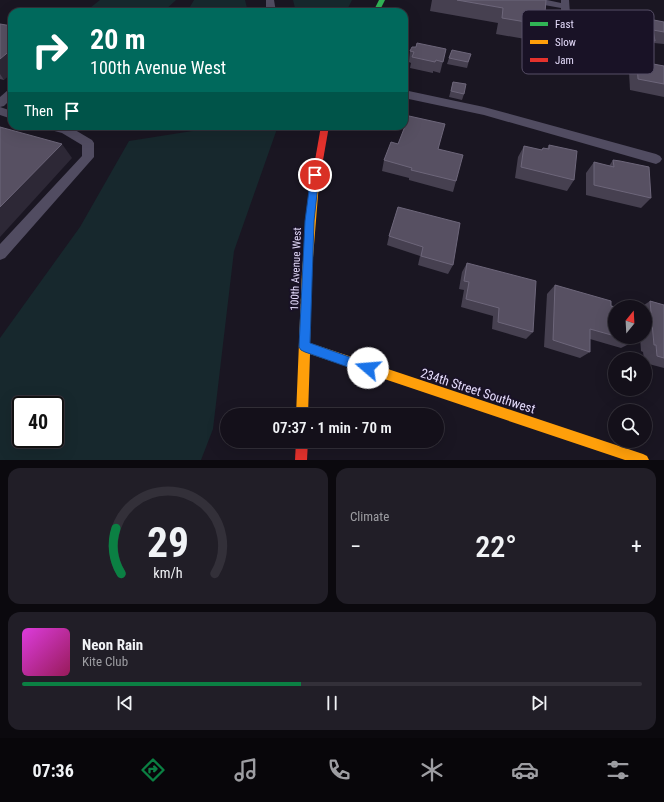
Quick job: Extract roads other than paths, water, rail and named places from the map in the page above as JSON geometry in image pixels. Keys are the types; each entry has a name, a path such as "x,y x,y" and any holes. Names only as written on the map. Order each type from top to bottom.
{"main road":[{"name":"100th Avenue West","path":"302,408 309,221 317,159 324,130"},
{"name":"234th Street Southwest","path":"305,347 643,460"},
{"path":"301,460 302,448"}],"lane":[{"path":"533,0 565,3"},
{"path":"408,95 484,111 656,159"},
{"path":"0,103 8,96"},
{"path":"0,254 88,157 88,143 66,130"}]}
